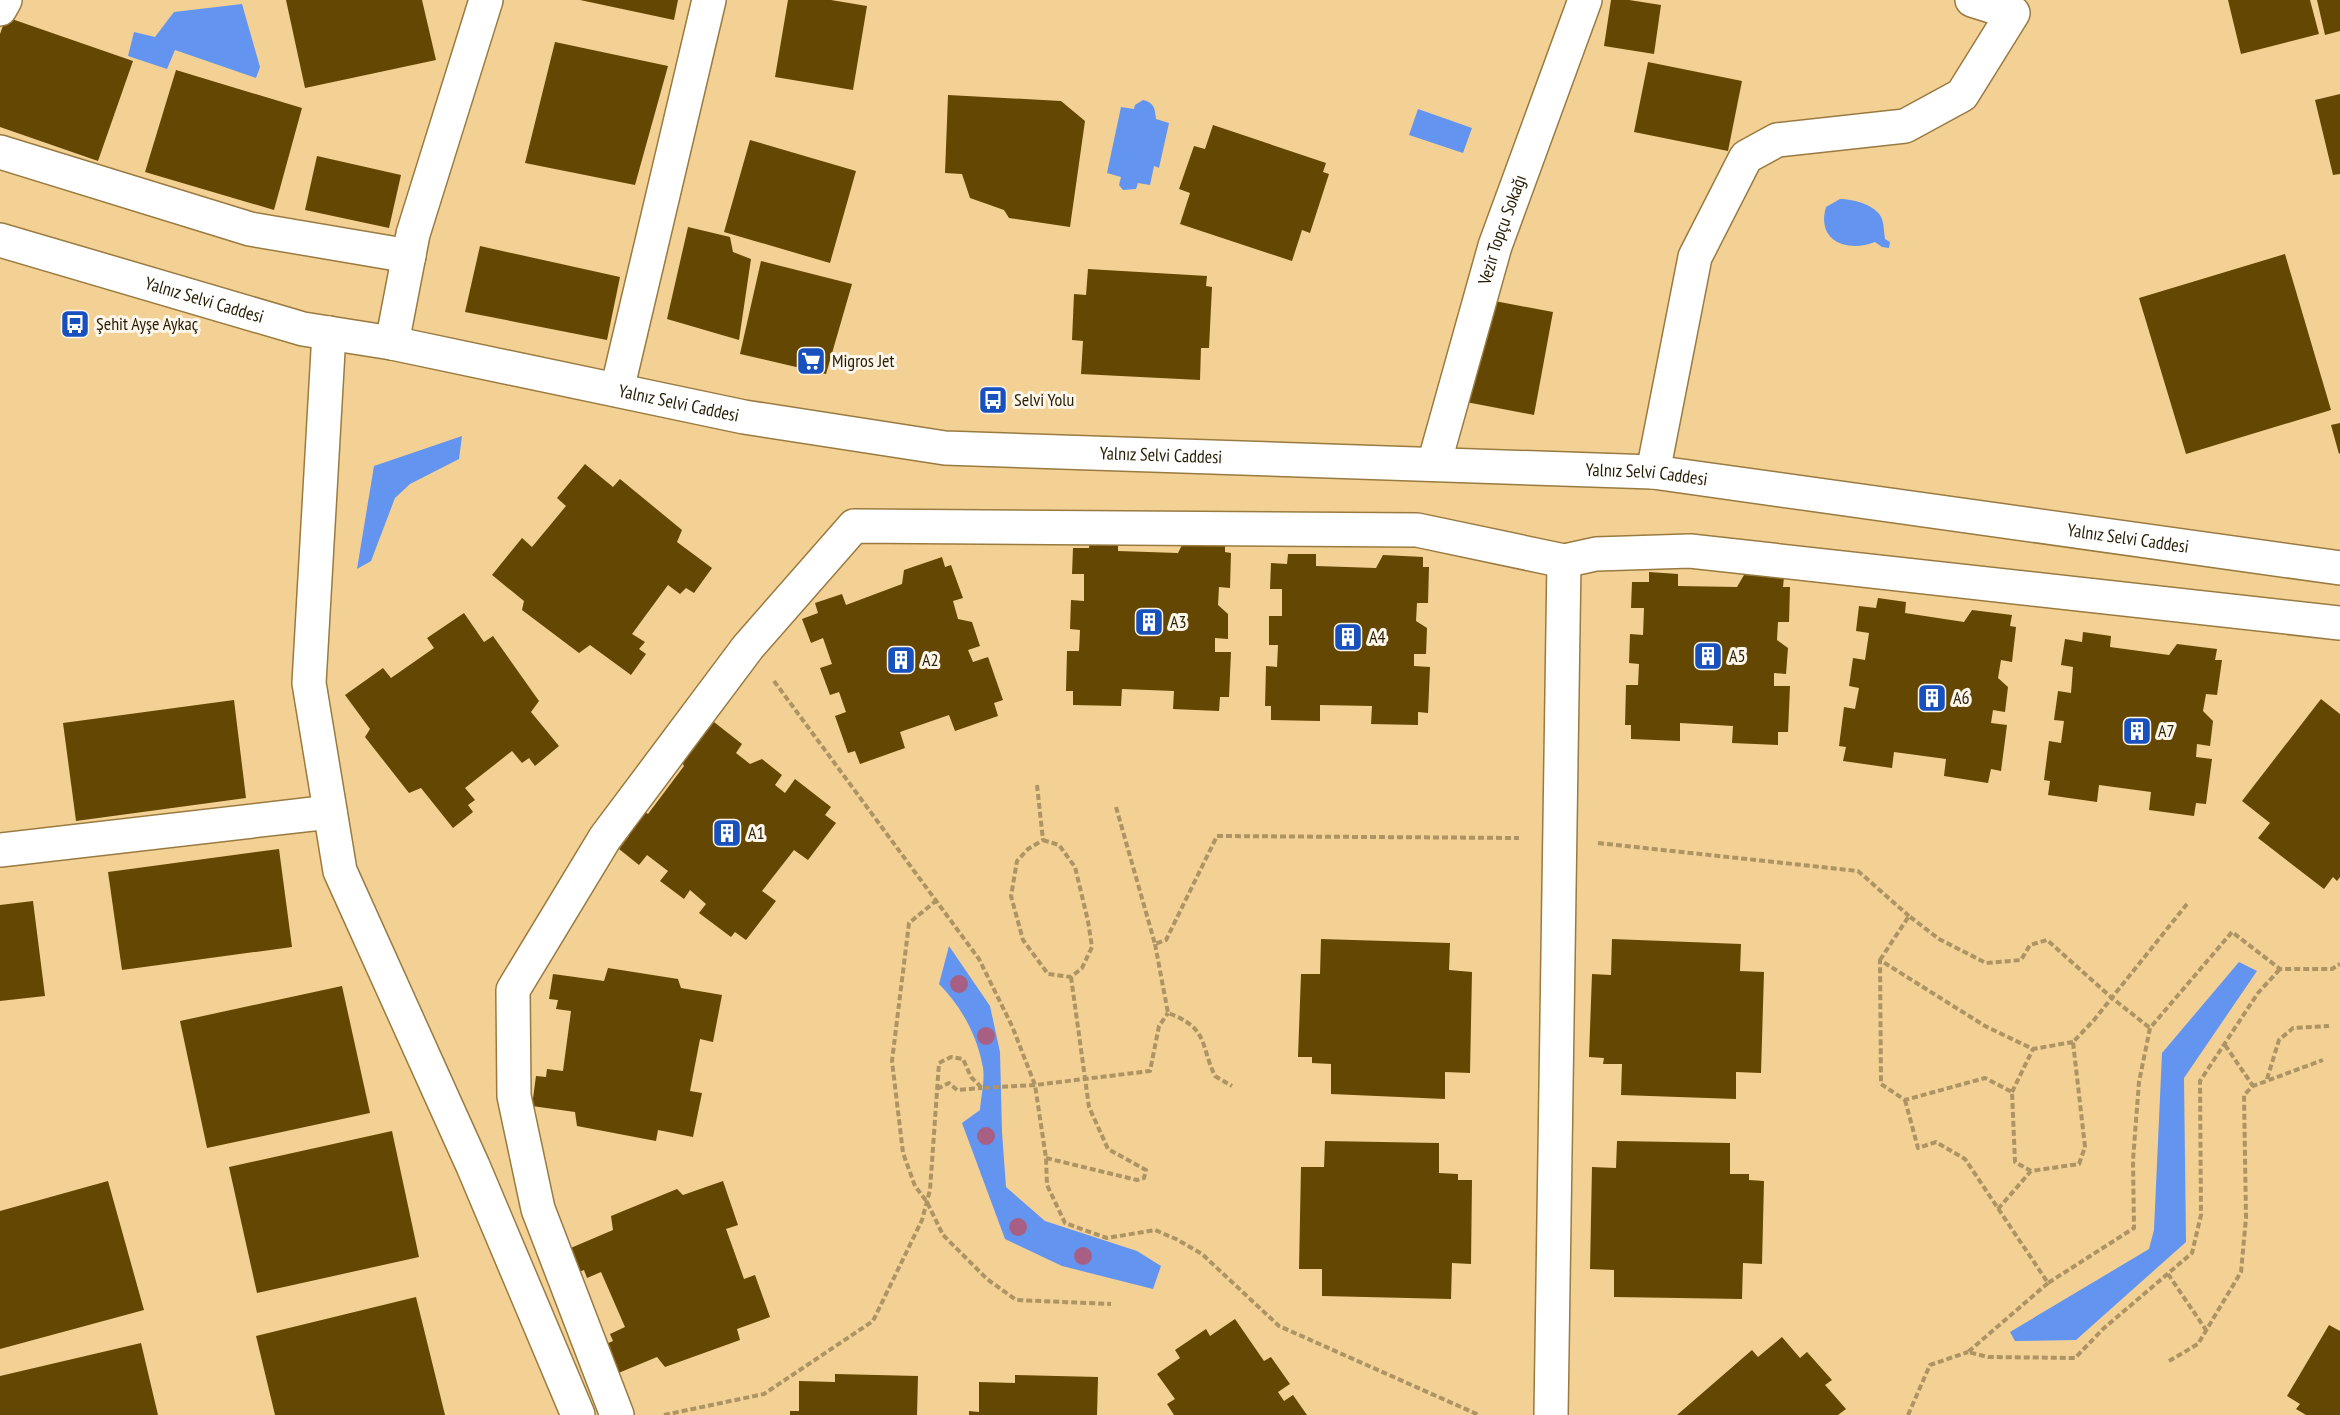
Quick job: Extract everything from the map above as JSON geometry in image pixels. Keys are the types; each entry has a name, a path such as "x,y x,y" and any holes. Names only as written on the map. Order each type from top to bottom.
{"street":[{"path":"0,9 5,0"},
{"path":"392,343 413,234 486,0"},
{"path":"617,390 710,0"},
{"name":"Vezir Topçu Sokağı","path":"1434,464 1495,246 1585,0"},
{"path":"1653,472 1695,257 1746,157 1777,140 1905,126 1962,95 2013,13 1972,0"},
{"path":"0,152 250,229 409,256"},
{"name":"Yalnız Selvi Caddesi","path":"0,240 292,326 392,343 744,417 945,448 1653,472 2340,568"},
{"path":"329,333 309,683 340,871 473,1166 578,1415"},
{"path":"617,1415 538,1209 514,1096 513,990 605,838 748,647 854,526 1417,531 1564,561 1596,554 1690,551 2340,623"},
{"path":"1551,1415 1564,561"},
{"path":"0,850 330,812"}],"path":[{"path":"748,647 979,959 1012,1026 1035,1085 1046,1158 1047,1185 1065,1223 1107,1238 1155,1230 1176,1239 1202,1254 1279,1326 1479,1415"},
{"path":"1037,785 1043,840"},
{"path":"936,1089 949,1083 957,1090 982,1089 1150,1071 1159,1026 1168,1013 1155,944 1116,807"},
{"path":"1155,944 1166,940 1217,836 1560,838 1858,871 1909,916 1940,939 1986,963 2021,960 2030,945 2047,940 2112,998 2150,1028"},
{"path":"1043,840 1059,844 1075,867 1088,921 1092,946 1082,968 1071,977 1048,974 1023,940 1011,896 1017,861 1028,849 1043,840"},
{"path":"937,900 909,923 892,1060 903,1153 915,1186 927,1203 943,1235 987,1280 1016,1300 1111,1304"},
{"path":"1880,960 1985,1026 2033,1049 2073,1042 2112,998 2187,904"},
{"path":"1909,916 1880,960 1881,1084 1905,1100 1918,1148 1936,1142 1965,1159 2048,1283"},
{"path":"1908,1415 1930,1365 1968,1352 2048,1283 2134,1228 2133,1160 2139,1082 2150,1028 2232,932 2280,969 2332,969 2340,964"},
{"path":"1968,1352 1988,1357 2075,1358 2103,1329 2192,1252 2201,1215 2200,1081 2258,993 2280,969"},
{"path":"1046,1158 1137,1180 1144,1178 1146,1170 1108,1149 1089,1107 1071,977"},
{"path":"1168,1013 1183,1018 1200,1035 1215,1076 1232,1086"},
{"path":"2267,1080 2279,1040 2293,1028 2329,1026"},
{"path":"2033,1049 2012,1092 2015,1162 2031,1171 2079,1164 2085,1147 2073,1042"},
{"path":"2224,1046 2253,1086"},
{"path":"664,1415 764,1394 873,1321 922,1220 927,1203 930,1190 939,1063 951,1057 963,1059 972,1077 982,1089"},
{"path":"2169,1361 2198,1344 2241,1272 2246,1218 2244,1095 2253,1086 2323,1060"},
{"path":"1905,1100 1985,1078 2012,1092"},
{"path":"1998,1209 2031,1171"},
{"path":"2168,1274 2206,1330"}],"water":[{"path":"242,4 260,67 256,78 175,50 167,69 128,56 134,32 155,37 174,12"},
{"path":"1143,100 1150,102 1153,106 1156,119 1169,123 1159,168 1154,166 1150,185 1138,183 1136,189 1123,190 1119,185 1121,177 1107,173 1121,107 1134,109 1135,105"},
{"path":"1418,109 1472,128 1463,153 1409,135"},
{"path":"1840,199 1858,202 1879,214 1884,226 1885,239 1890,242 1889,248 1882,247 1875,242 1854,246 1845,245 1830,236 1824,219 1826,207"},
{"path":"462,436 459,459 410,484 395,498 371,561 357,569 374,466"},
{"path":"949,946 990,1006 1000,1052 1006,1187 1045,1221 1137,1251 1161,1266 1153,1289 1062,1266 1005,1239 962,1123 980,1110 983,1068 976,1041 966,1020 954,1001 939,984"},
{"path":"2239,962 2257,971 2184,1078 2186,1242 2076,1340 2015,1341 2010,1332 2149,1249 2154,1230 2162,1053"}],"building":[{"path":"286,0 422,0 436,60 305,88"},
{"path":"580,0 678,0 674,20"},
{"path":"788,0 831,0 867,6 853,90 775,77"},
{"path":"1611,0 1661,5 1654,54 1604,46"},
{"path":"2228,0 2310,0 2319,34 2241,54"},
{"path":"2317,0 2340,0 2340,31 2325,35"},
{"path":"6,17 133,61 98,161 0,127 0,34"},
{"path":"555,42 668,66 635,185 525,163"},
{"path":"1648,62 1742,81 1728,151 1634,132"},
{"path":"176,70 302,108 274,210 145,172"},
{"path":"2340,94 2340,174 2333,175 2315,100"},
{"path":"948,95 1061,101 1085,121 1070,227 1009,218 1004,210 970,198 962,174 945,173"},
{"path":"1213,125 1326,163 1323,172 1329,174 1310,233 1302,230 1292,261 1180,224 1190,193 1179,189 1194,146 1205,149"},
{"path":"750,140 856,171 830,263 724,232"},
{"path":"317,156 401,175 389,228 305,210"},
{"path":"688,227 730,237 733,252 751,259 739,340 667,319"},
{"path":"480,246 620,277 607,340 465,312"},
{"path":"2285,254 2331,410 2186,454 2139,298"},
{"path":"761,261 852,284 826,374 740,354"},
{"path":"1088,269 1207,276 1206,286 1212,287 1209,348 1201,348 1200,380 1081,374 1083,341 1072,340 1074,294 1086,295"},
{"path":"1484,299 1553,312 1534,415 1466,402"},
{"path":"2340,423 2340,453 2339,454 2331,425"},
{"path":"585,464 613,487 620,479 682,530 677,542 712,568 694,593 686,588 680,594 668,585 632,634 645,642 639,649 646,654 631,675 590,645 579,653 522,610 524,601 492,575 522,538 532,547 566,506 557,498"},
{"name":"A3","path":"1090,539 1118,540 1118,551 1178,553 1184,541 1225,542 1225,552 1231,553 1230,588 1219,587 1218,605 1228,614 1228,639 1215,638 1215,652 1231,652 1229,697 1220,697 1219,711 1173,709 1174,691 1122,689 1121,706 1073,705 1073,691 1066,691 1067,651 1079,651 1080,630 1070,629 1071,600 1084,601 1084,574 1072,574 1073,548 1089,548"},
{"name":"A4","path":"1288,554 1316,554 1316,566 1376,568 1383,555 1423,557 1423,567 1429,567 1428,603 1417,603 1416,621 1427,628 1426,654 1414,654 1414,666 1430,667 1428,713 1418,712 1418,725 1371,724 1372,706 1320,705 1320,721 1271,720 1271,706 1265,706 1266,666 1277,667 1278,645 1269,645 1269,616 1282,616 1282,589 1270,589 1271,563 1287,564"},
{"name":"A2","path":"942,557 945,567 951,565 963,598 953,601 958,619 972,622 980,646 968,650 973,662 988,657 1003,700 994,703 998,716 955,731 949,715 900,732 905,748 860,764 855,751 848,753 835,716 846,712 839,692 830,695 820,668 832,664 823,638 811,643 802,619 818,613 815,603 842,594 846,605 902,584 904,570"},
{"name":"A5","path":"1649,572 1678,574 1678,586 1737,587 1744,575 1784,577 1783,587 1790,587 1789,622 1778,622 1777,640 1788,648 1786,674 1774,673 1774,686 1790,686 1788,732 1778,732 1778,745 1732,743 1733,726 1680,723 1680,741 1631,739 1631,725 1625,725 1626,685 1638,685 1639,664 1629,663 1630,634 1643,635 1644,608 1631,608 1632,582 1649,582"},
{"name":"A6","path":"1878,598 1906,602 1905,613 1964,622 1972,610 2012,615 2010,626 2016,627 2012,662 2001,660 1998,678 2008,687 2005,712 1993,710 1991,723 2007,725 2001,771 1991,769 1988,783 1944,776 1946,759 1894,752 1892,768 1843,761 1846,747 1839,746 1844,707 1855,709 1859,688 1849,686 1853,658 1865,660 1869,633 1856,631 1859,606 1876,608"},
{"path":"464,613 484,642 493,636 539,701 531,712 559,746 535,766 529,758 522,763 512,751 465,788 475,800 468,805 473,812 453,828 421,788 409,793 365,737 370,729 345,695 383,668 391,678 434,648 427,638"},
{"name":"A7","path":"2083,632 2111,636 2110,647 2169,655 2177,644 2217,649 2215,660 2222,660 2217,695 2206,694 2203,711 2213,721 2210,746 2197,744 2196,757 2212,759 2206,804 2196,803 2194,816 2149,810 2151,792 2099,785 2097,802 2048,795 2050,781 2044,780 2049,741 2061,743 2064,721 2054,720 2058,691 2071,693 2073,667 2061,665 2065,639 2082,642"},
{"path":"2321,699 2340,714 2340,877 2337,881 2333,877 2324,889 2258,838 2270,823 2242,801"},
{"path":"234,700 246,798 76,821 63,723"},
{"name":"A1","path":"702,721 710,727 714,722 742,744 736,753 750,764 762,759 782,775 775,785 785,793 795,779 831,807 825,815 836,823 808,860 794,850 762,891 776,901 746,940 735,932 731,937 699,913 706,904 690,890 684,899 660,881 668,871 647,855 639,865 619,849 629,836 621,829 638,807 648,814 684,766 677,753"},
{"path":"279,849 292,947 122,970 108,872"},
{"path":"33,901 45,996 0,1001 0,905"},
{"path":"1321,939 1450,943 1449,970 1472,972 1470,1073 1445,1072 1445,1099 1331,1094 1331,1064 1312,1063 1312,1057 1298,1057 1301,974 1320,974"},
{"path":"1612,939 1741,944 1740,971 1764,972 1761,1073 1736,1072 1736,1099 1621,1095 1622,1064 1603,1064 1604,1058 1589,1057 1592,974 1611,975"},
{"path":"608,968 678,979 681,988 722,995 713,1042 700,1039 690,1091 702,1093 693,1137 658,1130 656,1141 577,1126 575,1112 532,1106 536,1076 546,1077 547,1069 563,1071 571,1011 556,1009 558,1000 549,999 553,974 604,981"},
{"path":"342,986 370,1113 207,1148 180,1021"},
{"path":"392,1131 419,1257 257,1293 229,1167"},
{"path":"1325,1141 1439,1143 1439,1173 1458,1174 1458,1180 1472,1180 1471,1264 1452,1263 1451,1299 1322,1296 1322,1269 1299,1269 1301,1167 1324,1167"},
{"path":"1617,1141 1730,1143 1730,1174 1749,1174 1749,1180 1764,1181 1762,1264 1743,1263 1742,1299 1614,1297 1614,1270 1590,1269 1592,1167 1616,1168"},
{"path":"108,1181 144,1310 0,1349 0,1211"},
{"path":"723,1181 738,1225 726,1229 744,1279 755,1275 770,1317 737,1329 740,1340 665,1367 657,1357 616,1374 604,1345 613,1341 610,1334 625,1327 601,1272 587,1278 584,1270 576,1273 566,1250 613,1230 611,1216 677,1189 683,1195"},
{"path":"416,1297 445,1415 275,1415 256,1336"},
{"path":"1235,1319 1264,1361 1271,1357 1290,1384 1278,1392 1284,1401 1293,1395 1307,1415 1174,1415 1167,1404 1175,1399 1157,1374 1180,1358 1175,1350 1206,1329 1210,1336"},
{"path":"2329,1325 2340,1331 2340,1415 2306,1415 2296,1409 2300,1404 2287,1396"},
{"path":"1782,1337 1800,1358 1807,1352 1832,1380 1825,1385 1846,1409 1838,1415 1677,1415 1752,1350 1758,1357"},
{"path":"141,1343 158,1415 0,1415 0,1376"},
{"path":"835,1374 918,1376 917,1415 790,1415 790,1411 799,1411 799,1381 835,1382"},
{"path":"1015,1375 1098,1377 1097,1415 969,1415 969,1411 979,1412 979,1382 1015,1383"}],"place":[{"name":"Şehit Ayşe Aykaç","path":"75,324"},
{"name":"Migros Jet","path":"811,361"},
{"name":"Selvi Yolu","path":"993,400"},
{"name":"A3","path":"1149,622"},
{"name":"A4","path":"1348,637"},
{"name":"A5","path":"1708,656"},
{"name":"A2","path":"901,660"},
{"name":"A6","path":"1932,698"},
{"name":"A7","path":"2137,731"},
{"name":"A1","path":"727,833"}]}
